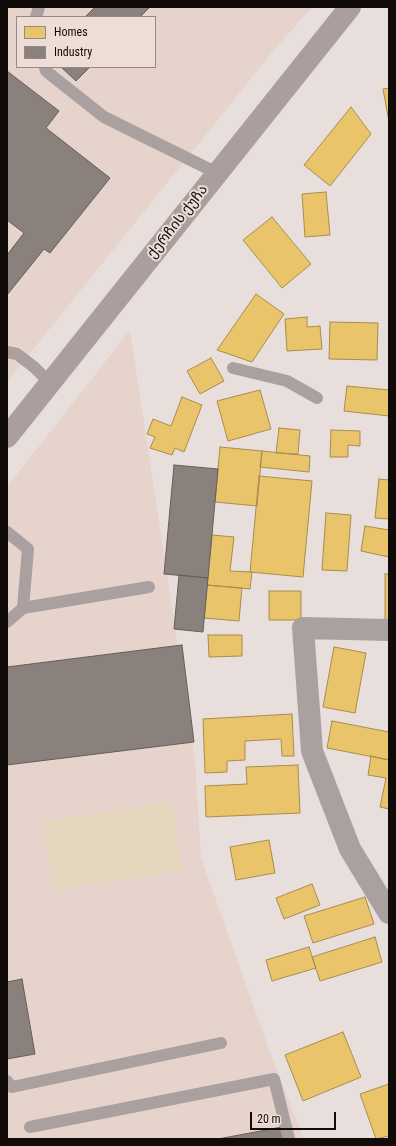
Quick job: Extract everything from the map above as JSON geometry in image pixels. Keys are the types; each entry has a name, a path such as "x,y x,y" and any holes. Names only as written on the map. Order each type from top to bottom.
{"main road":[{"name":"ქერჩის ქუჩა","path":"7,437 350,7"}],"street":[{"path":"389,630 303,628 312,751 350,850 389,914"}],"lane":[{"path":"44,68 46,71 104,117 217,173"},
{"path":"7,352 17,354 34,367 50,383"},
{"path":"233,368 287,381 317,398"},
{"path":"7,532 28,549 23,608"},
{"path":"7,622 23,608 149,587"},
{"path":"7,1081 12,1087 221,1043"},
{"path":"30,1128 274,1079 289,1139"}],"shaded area":[{"path":"7,7 312,7 274,50 7,382"},
{"path":"130,330 195,759 201,858 272,1058 304,1139 7,1139 7,487"},
{"path":"172,802 182,871 53,890 43,821"}],"building: Homes":[{"path":"389,88 389,122 383,89"},
{"path":"351,107 371,134 330,186 304,165"},
{"path":"326,192 330,235 305,237 302,194"},
{"path":"272,217 311,264 282,288 243,240"},
{"path":"256,294 284,314 252,362 217,350"},
{"path":"307,317 307,327 320,326 322,349 287,351 285,319"},
{"path":"330,322 378,323 377,360 329,359"},
{"path":"211,358 224,381 200,394 187,371"},
{"path":"347,386 389,390 389,416 344,411"},
{"path":"260,390 271,429 228,441 217,401"},
{"path":"182,397 202,405 184,452 175,448 172,455 150,448 155,437 147,434 153,419 171,426"},
{"path":"279,428 300,430 298,454 276,453"},
{"path":"331,430 360,431 360,446 348,445 348,457 330,457"},
{"path":"220,447 262,451 257,506 215,502"},
{"path":"262,451 310,456 309,472 260,467"},
{"path":"259,476 312,481 303,577 250,572"},
{"path":"379,479 389,480 389,519 375,518"},
{"path":"326,513 351,515 347,571 322,570"},
{"path":"365,526 389,530 389,557 361,551"},
{"path":"212,535 234,537 230,571 252,572 250,589 207,585"},
{"path":"385,574 389,574 389,623 385,623"},
{"path":"207,585 242,588 239,621 204,618"},
{"path":"269,591 301,591 301,620 269,620"},
{"path":"208,635 242,635 242,656 209,657"},
{"path":"334,647 366,653 355,713 323,707"},
{"path":"292,714 294,756 282,756 281,739 245,741 245,760 227,761 227,772 205,773 203,719"},
{"path":"332,721 389,732 389,760 327,748"},
{"path":"371,756 389,760 389,809 380,807 386,778 368,775"},
{"path":"298,765 300,813 206,817 205,786 247,784 246,767"},
{"path":"269,840 275,873 236,880 230,847"},
{"path":"312,884 320,905 284,919 276,898"},
{"path":"365,897 374,924 313,943 304,916"},
{"path":"375,937 382,962 320,981 312,957"},
{"path":"309,947 316,968 272,981 266,960"},
{"path":"343,1032 361,1077 303,1101 285,1055"},
{"path":"389,1084 389,1136 376,1139 360,1094"}],"building: Industry":[{"path":"95,7 150,7 141,16 86,16"},
{"path":"62,68 89,68 76,81"},
{"path":"7,71 59,111 46,128 110,178 50,253 44,249 7,295 7,255 24,233 7,220"},
{"path":"174,465 218,469 208,578 164,574"},
{"path":"179,575 208,578 203,632 174,629"},
{"path":"182,645 194,742 7,765 7,667"},
{"path":"22,979 35,1054 7,1059 7,982"},
{"path":"282,1127 284,1139 218,1139"}]}
